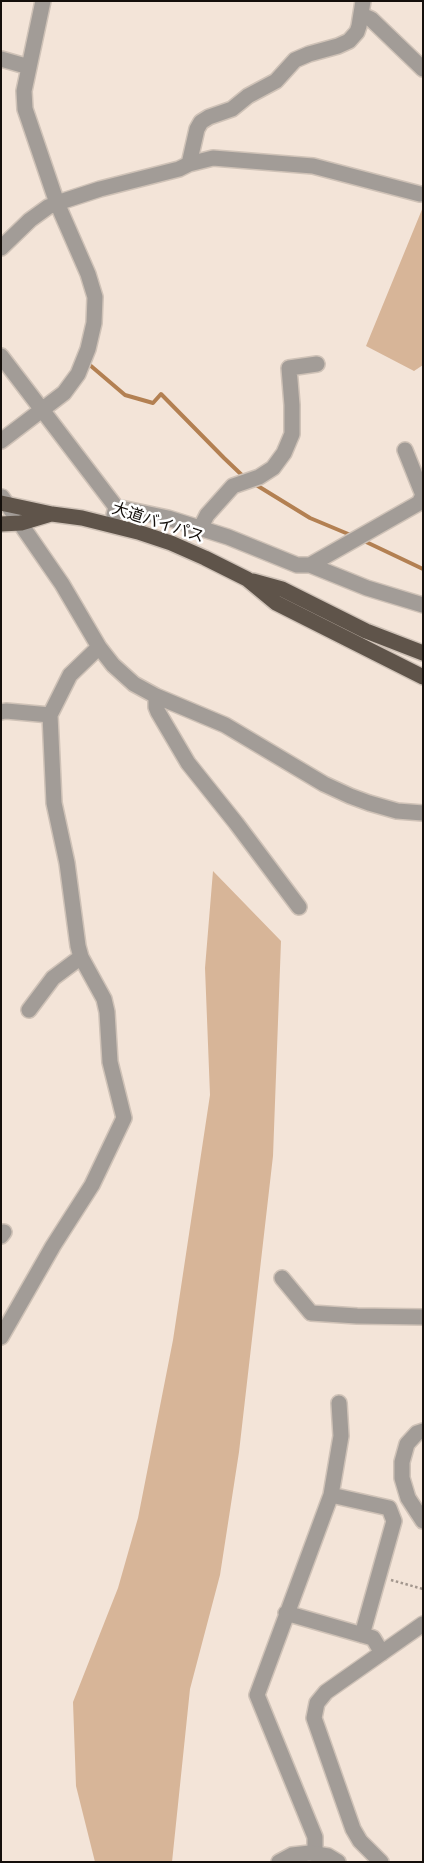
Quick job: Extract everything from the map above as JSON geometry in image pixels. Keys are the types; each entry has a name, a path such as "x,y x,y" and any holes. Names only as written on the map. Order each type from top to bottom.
{"highway":[{"name":"大道バイパス","path":"3,501 52,514 82,518 111,525 171,543 247,579 282,589 366,631 423,653"},
{"name":"大道バイパス","path":"1,524 21,523 52,514"},
{"name":"大道バイパス","path":"247,579 276,603 423,677"}],"street":[{"path":"1,441 64,393 78,374 88,349 94,323 95,297 88,274 57,203 25,109 24,91 43,1"},
{"path":"362,8 423,69"},
{"path":"189,164 197,129 201,122 209,117 232,109 248,96 272,83 295,60 348,41 357,32 362,8"},
{"path":"1,59 29,67"},
{"path":"1,248 30,220 57,203 100,189 179,169 189,164 213,158 300,164 420,194"},
{"path":"1,356 116,508 151,513 201,528 297,565 310,565 419,503 423,495 405,450"},
{"path":"201,528 207,515 233,486 259,477 273,468 284,454 292,434 289,368 317,364"},
{"path":"3,501 21,523 62,584 99,647 124,677 156,696 225,725 324,784 350,796 396,811 423,813"},
{"path":"111,525 116,508"},
{"path":"310,565 366,588 423,605"},
{"path":"1,1337 53,1246 92,1185 124,1118 110,1062 107,1012 104,999 81,957 78,946 67,863 54,803 50,715 70,675 99,647"},
{"path":"156,696 158,712 188,762 299,907"},
{"path":"1,712 50,715"},
{"path":"29,1010 53,978 81,957"},
{"path":"282,1278 311,1313 423,1317"},
{"path":"315,1853 315,1837 257,1695 331,1495 340,1436 338,1403"},
{"path":"423,1431 417,1433 407,1444 402,1462 402,1478 408,1498 423,1522"},
{"path":"331,1495 388,1508 394,1521 362,1635"},
{"path":"286,1613 373,1638 382,1653"},
{"path":"381,1862 360,1841 353,1829 314,1718 317,1703 326,1692 423,1624"},
{"path":"279,1862 292,1855 315,1853 328,1856 338,1862"}],"path":[{"path":"379,1576 423,1589"}],"shaded area":[{"path":"423,207 423,365 414,371 366,346"},
{"path":"213,871 281,941 273,1156 239,1452 220,1575 190,1689 172,1862 95,1862 76,1786 73,1702 118,1588 138,1518 173,1340 210,1095 205,968"}],"waterway":[{"path":"87,365 91,366 125,395 153,403 161,394 245,478"},
{"path":"253,483 310,518 353,536"},
{"path":"362,540 423,569"}]}
